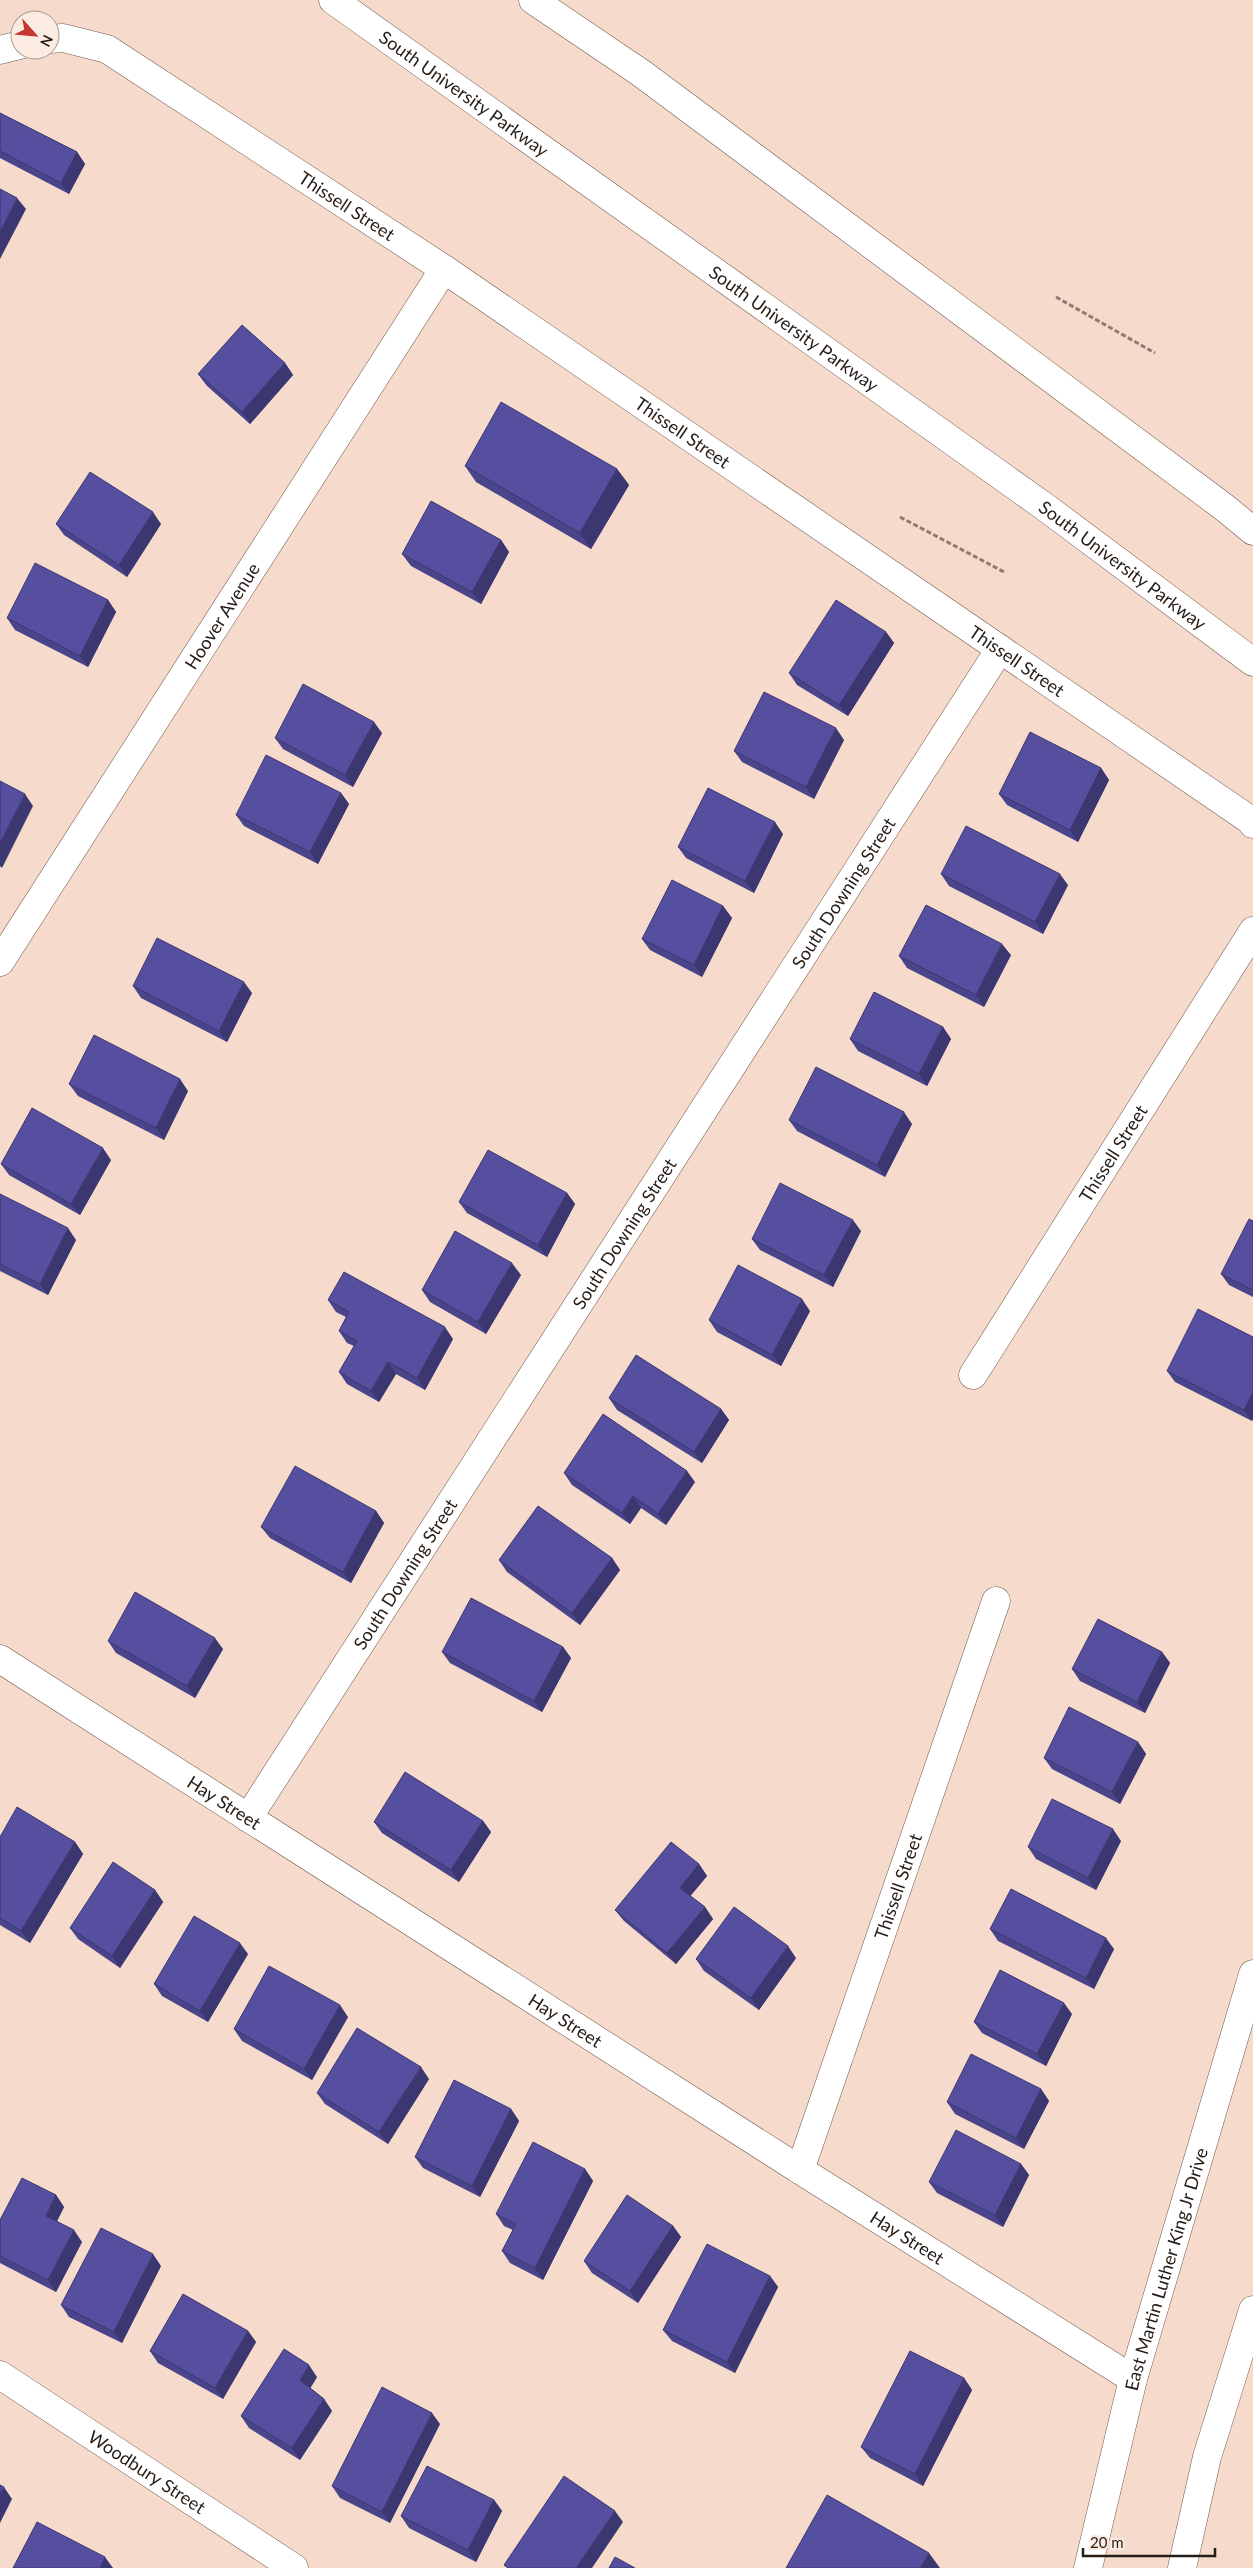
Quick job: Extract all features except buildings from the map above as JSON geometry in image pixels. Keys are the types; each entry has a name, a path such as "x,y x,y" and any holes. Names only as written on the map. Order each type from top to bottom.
{"street":[{"name":"South University Parkway","path":"333,0 1045,507 1253,662"},
{"path":"533,0 649,79 1225,508 1253,531"},
{"name":"Thissell Street","path":"60,38 107,49 444,269 1250,820 1253,824"},
{"name":"Hoover Avenue","path":"0,962 444,269"},
{"name":"South Downing Street","path":"248,1818 1000,649"},
{"name":"Thissell Street","path":"973,1375 1253,931"},
{"name":"Thissell Street","path":"800,2170 996,1602"},
{"name":"Hay Street","path":"0,1659 800,2170 1133,2379"},
{"name":"East Martin Luther King Jr Drive","path":"1088,2568 1133,2379 1253,1974"},
{"path":"1182,2568 1208,2457 1253,2310"},
{"name":"Woodbury Street","path":"0,2376 294,2568"}],"path":[{"path":"1056,297 1155,354"},
{"path":"900,517 1006,573"}]}
